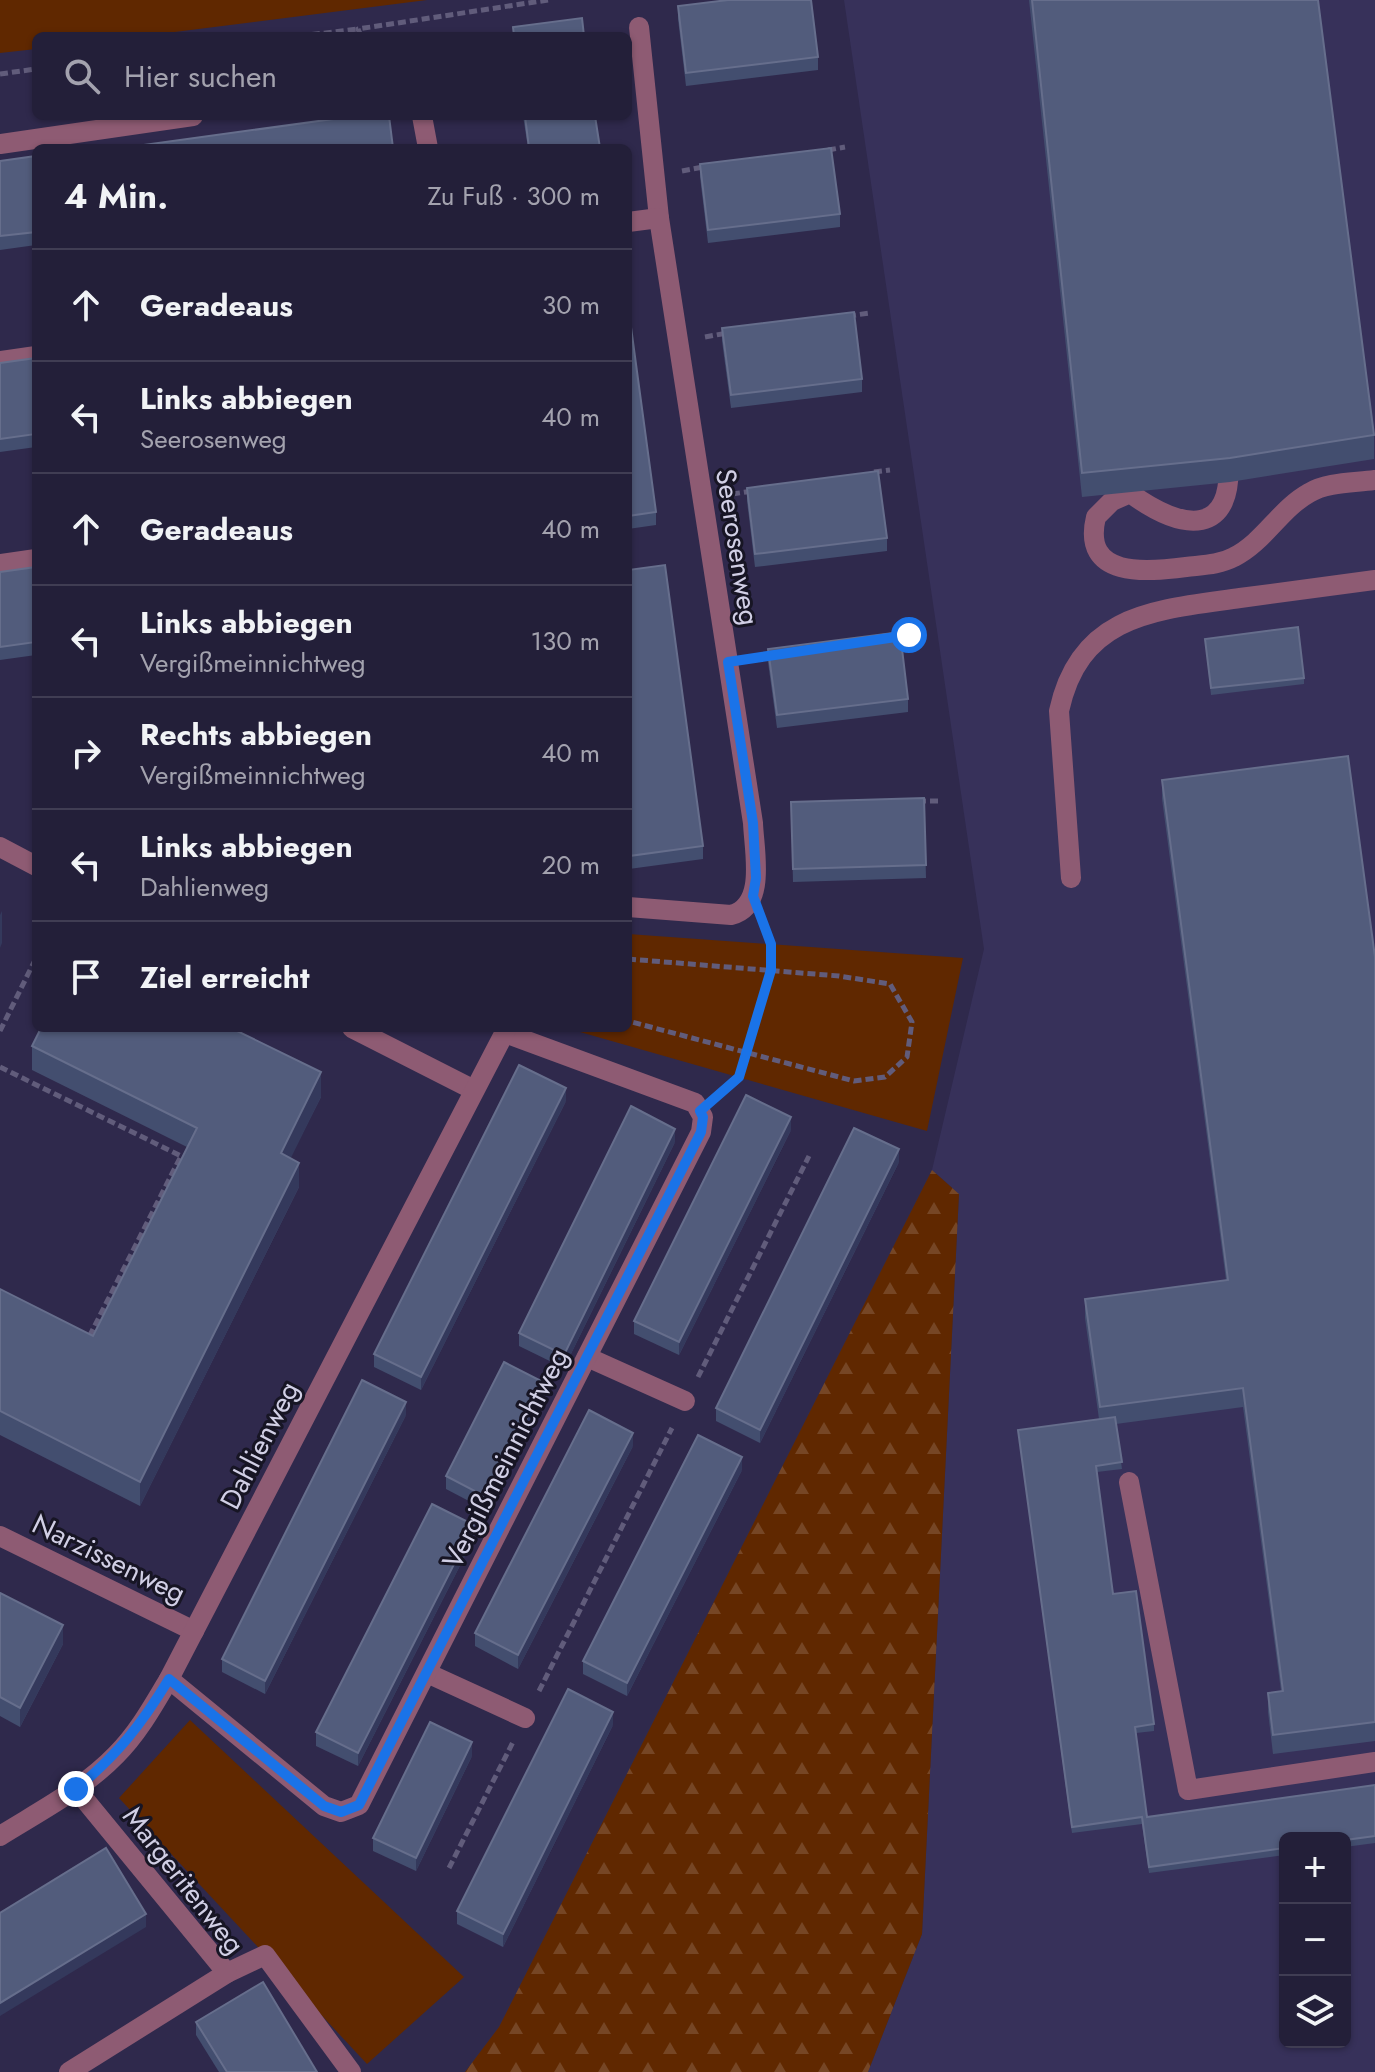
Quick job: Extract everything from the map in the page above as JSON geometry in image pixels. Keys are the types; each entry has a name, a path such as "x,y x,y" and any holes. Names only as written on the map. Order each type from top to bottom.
{"street":[{"name":"Seerosenweg","path":"639,27 659,218 753,823 756,878 753,896"},
{"path":"0,144 165,120"},
{"path":"423,120 427,144"},
{"path":"632,221 659,218"},
{"path":"0,361 32,357"},
{"path":"1227,449 1230,488 1226,500 1209,518 1194,521 1167,517 1130,493 1112,501 1096,517 1094,540 1099,551 1118,568 1134,572 1223,562 1253,544 1327,478 1375,480"},
{"path":"0,564 32,560"},
{"path":"1071,878 1059,711 1065,684 1081,654 1100,636 1154,610 1375,580"},
{"path":"0,847 32,864"},
{"path":"632,907 731,915 740,913 753,896"},
{"path":"360,1032 474,1090"},
{"name":"Dahlienweg","path":"0,1836 76,1789 116,1756 140,1727 169,1679 505,1032"},
{"path":"511,1032 695,1103 700,1111"},
{"name":"Vergißmeinnichtweg","path":"169,1679 324,1806 341,1812 359,1805 701,1132 703,1117 700,1111"},
{"path":"587,1357 685,1401"},
{"path":"1129,1482 1188,1790 1375,1762"},
{"name":"Narzissenweg","path":"0,1536 194,1631"},
{"path":"427,1673 525,1718"},
{"name":"Margeritenweg","path":"69,2072 227,1973 76,1789"},
{"path":"227,1973 265,1955 351,2072"}],"path":[{"path":"333,32 548,0"},
{"path":"0,74 32,70"},
{"path":"815,151 845,147"},
{"path":"653,175 712,166"},
{"path":"840,317 870,313"},
{"path":"677,341 736,332"},
{"path":"859,475 890,470"},
{"path":"703,499 765,489"},
{"path":"879,639 909,635"},
{"path":"908,801 940,801"},
{"path":"700,1111 739,1077 771,970 771,944 753,896"},
{"path":"632,959 771,970 890,984 912,1022 907,1057 885,1077 854,1081 632,1022"},
{"path":"0,1031 32,966"},
{"path":"0,1067 181,1156 85,1344"},
{"path":"449,1868 809,1156"}],"shaded area":[{"path":"844,0 1375,0 1375,2072 868,2072 922,1934 959,1194 932,1170 984,949"}],"green space":[{"path":"0,0 427,0 175,32 32,32 32,49 0,53"},
{"path":"632,934 963,958 927,1131 580,1032 632,1032"},
{"path":"932,1170 959,1194 922,1934 868,2072 465,2072 499,2027"},
{"path":"190,1720 464,1977 367,2064 119,1798"}],"building":[{"path":"728,0 811,0 818,57 686,73 678,6"},
{"path":"1032,0 1318,0 1374,435 1230,458 1082,473"},
{"path":"582,18 584,32 514,32 513,27"},
{"path":"326,120 390,120 392,144 151,144"},
{"path":"526,120 596,120 599,144 528,144"},
{"path":"831,148 840,214 708,230 700,164"},
{"path":"32,157 32,232 0,236 0,161"},
{"path":"854,312 862,379 731,395 722,328"},
{"path":"632,335 656,512 632,515"},
{"path":"32,359 32,435 0,439 0,363"},
{"path":"878,471 887,538 755,554 747,488"},
{"path":"665,565 703,846 632,856 632,569"},
{"path":"32,568 32,643 0,647 0,572"},
{"path":"1298,627 1304,678 1211,688 1205,639"},
{"path":"900,632 908,699 777,715 768,649"},
{"path":"1348,756 1375,957 1375,1722 1273,1735 1268,1693 1283,1691 1243,1388 1100,1407 1085,1299 1228,1280 1162,780"},
{"path":"924,798 926,865 793,869 791,802"},
{"path":"39,1032 239,1032 321,1072 281,1153 299,1163 140,1482 0,1411 0,1289 93,1336 197,1128 32,1046"},
{"path":"519,1065 566,1088 421,1377 374,1354"},
{"path":"746,1095 791,1117 679,1342 634,1321"},
{"path":"631,1106 675,1129 564,1355 519,1333"},
{"path":"854,1128 899,1149 760,1430 716,1408"},
{"path":"504,1362 545,1383 486,1497 446,1476"},
{"path":"362,1380 406,1402 265,1681 222,1659"},
{"path":"589,1410 633,1433 518,1655 475,1633"},
{"path":"1115,1417 1122,1462 1096,1466 1113,1594 1136,1591 1154,1724 1135,1727 1147,1817 1375,1785 1375,1836 1351,1839 1351,1832 1279,1832 1279,1849 1149,1867 1142,1817 1072,1827 1018,1430"},
{"path":"698,1435 742,1457 627,1683 583,1661"},
{"path":"432,1504 474,1525 358,1753 316,1732"},
{"path":"0,1593 63,1625 20,1708 0,1697"},
{"path":"568,1689 613,1712 503,1934 457,1911"},
{"path":"430,1722 472,1742 416,1858 373,1838"},
{"path":"106,1848 146,1914 0,2003 0,1913"},
{"path":"263,1982 317,2072 227,2072 196,2022"}],"route":[{"path":"76,1789 116,1756 140,1727 169,1679 324,1806 341,1812 359,1805 701,1132 703,1117 700,1111 739,1077 771,970 771,944 753,896 756,878 753,823 728,662 909,635"}]}
